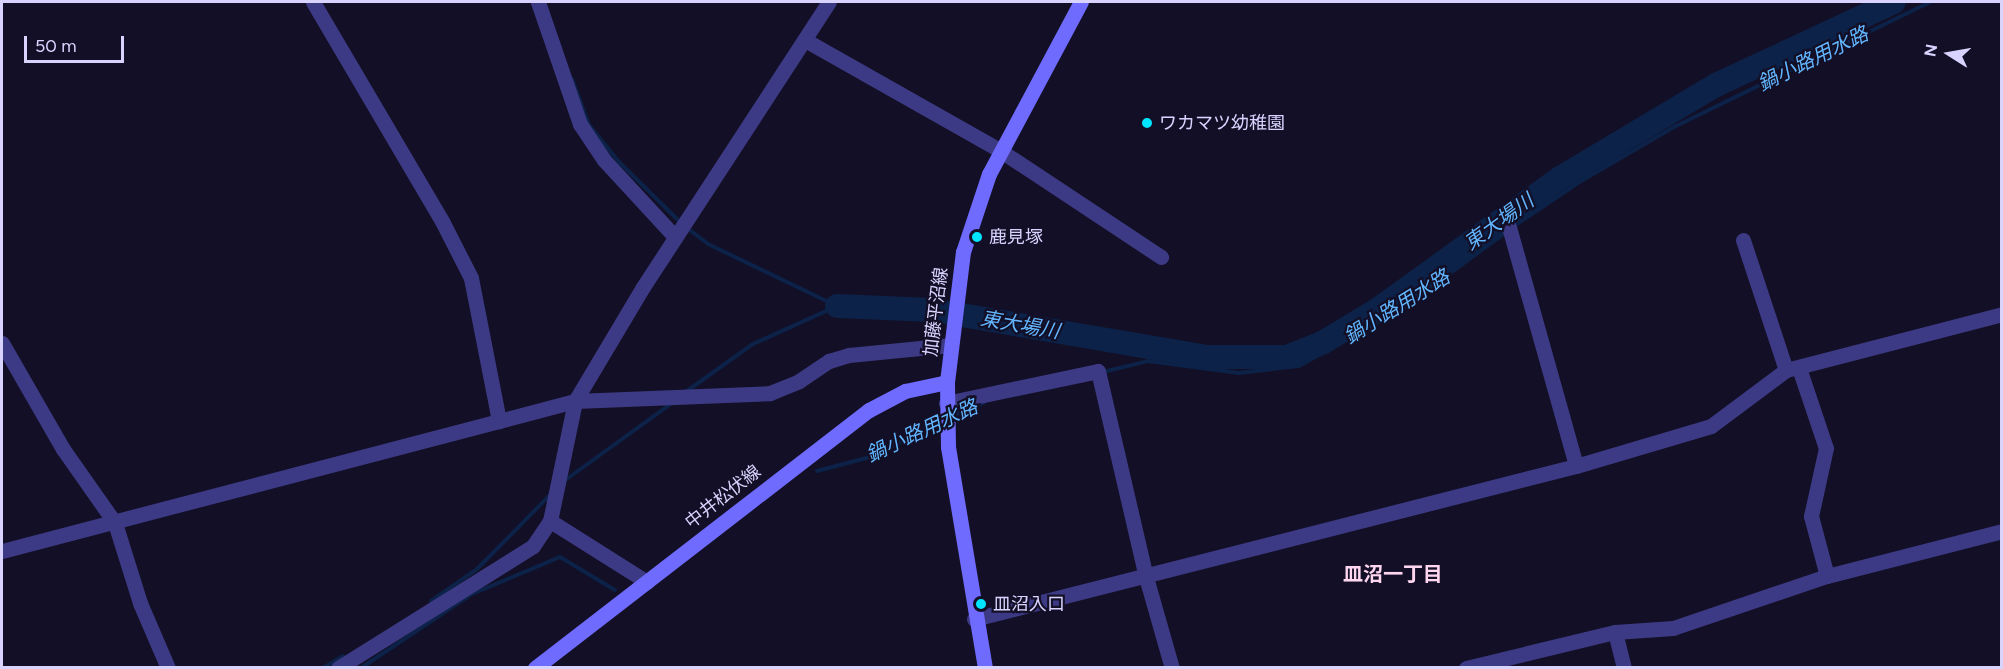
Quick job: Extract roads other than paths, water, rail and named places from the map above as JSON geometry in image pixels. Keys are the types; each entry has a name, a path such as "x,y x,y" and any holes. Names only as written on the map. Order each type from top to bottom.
{"main road":[{"name":"加藤平沼線","path":"983,668 953,493 946,403 951,345 968,229 1001,151 1081,2"},
{"name":"中井松伏線","path":"535,668 869,410 905,391 947,382"}],"street":[{"path":"313,2 442,221 471,278 499,422"},
{"path":"538,2 580,124 604,160 675,237"},
{"path":"338,668 533,546 550,521 575,401 675,237 829,2"},
{"path":"805,40 1001,151 1161,256"},
{"path":"1509,227 1576,466"},
{"path":"1743,240 1792,369 1826,448 1811,516 1827,576"},
{"path":"974,619 1576,466 1712,426 1792,369 2001,314"},
{"path":"2,343 63,449 115,523 140,603 168,668"},
{"path":"2,551 575,401 770,393 799,381 829,361 849,355 951,345"},
{"path":"946,403 1098,371 1146,577 1172,668"},
{"path":"550,521 647,582"},
{"path":"1466,668 1615,632 1673,628 1827,576 2001,531"},
{"path":"1615,632 1624,668"}],"waterway":[{"name":"東大場川","path":"837,306 932,310 1206,357 1287,357 1322,343 1377,310 1560,178 1716,85 1894,2"},
{"name":"鍋小路用水路","path":"1514,226 1581,181 1674,127 1930,2"},
{"path":"572,79 589,125 619,162 681,223"},
{"path":"687,228 708,244 837,306"},
{"name":"鍋小路用水路","path":"1103,372 1148,361 1239,373 1299,366 1403,308 1506,232"},
{"path":"687,391 753,344 837,306"},
{"name":"鍋小路用水路","path":"950,417 985,402"},
{"path":"564,481 672,403"},
{"name":"鍋小路用水路","path":"817,471 874,456 944,419"},
{"path":"431,601 477,569 550,495"},
{"name":"鍋小路用水路","path":"361,668 472,594 560,557 615,590"},
{"path":"323,668 343,656"}],"place":[{"name":"ワカマツ幼稚園","path":"1147,123"},
{"name":"鹿見塚","path":"977,237"},
{"name":"皿沼入口","path":"981,604"}],"district":[{"name":"皿沼一丁目","path":"1393,574"}]}
